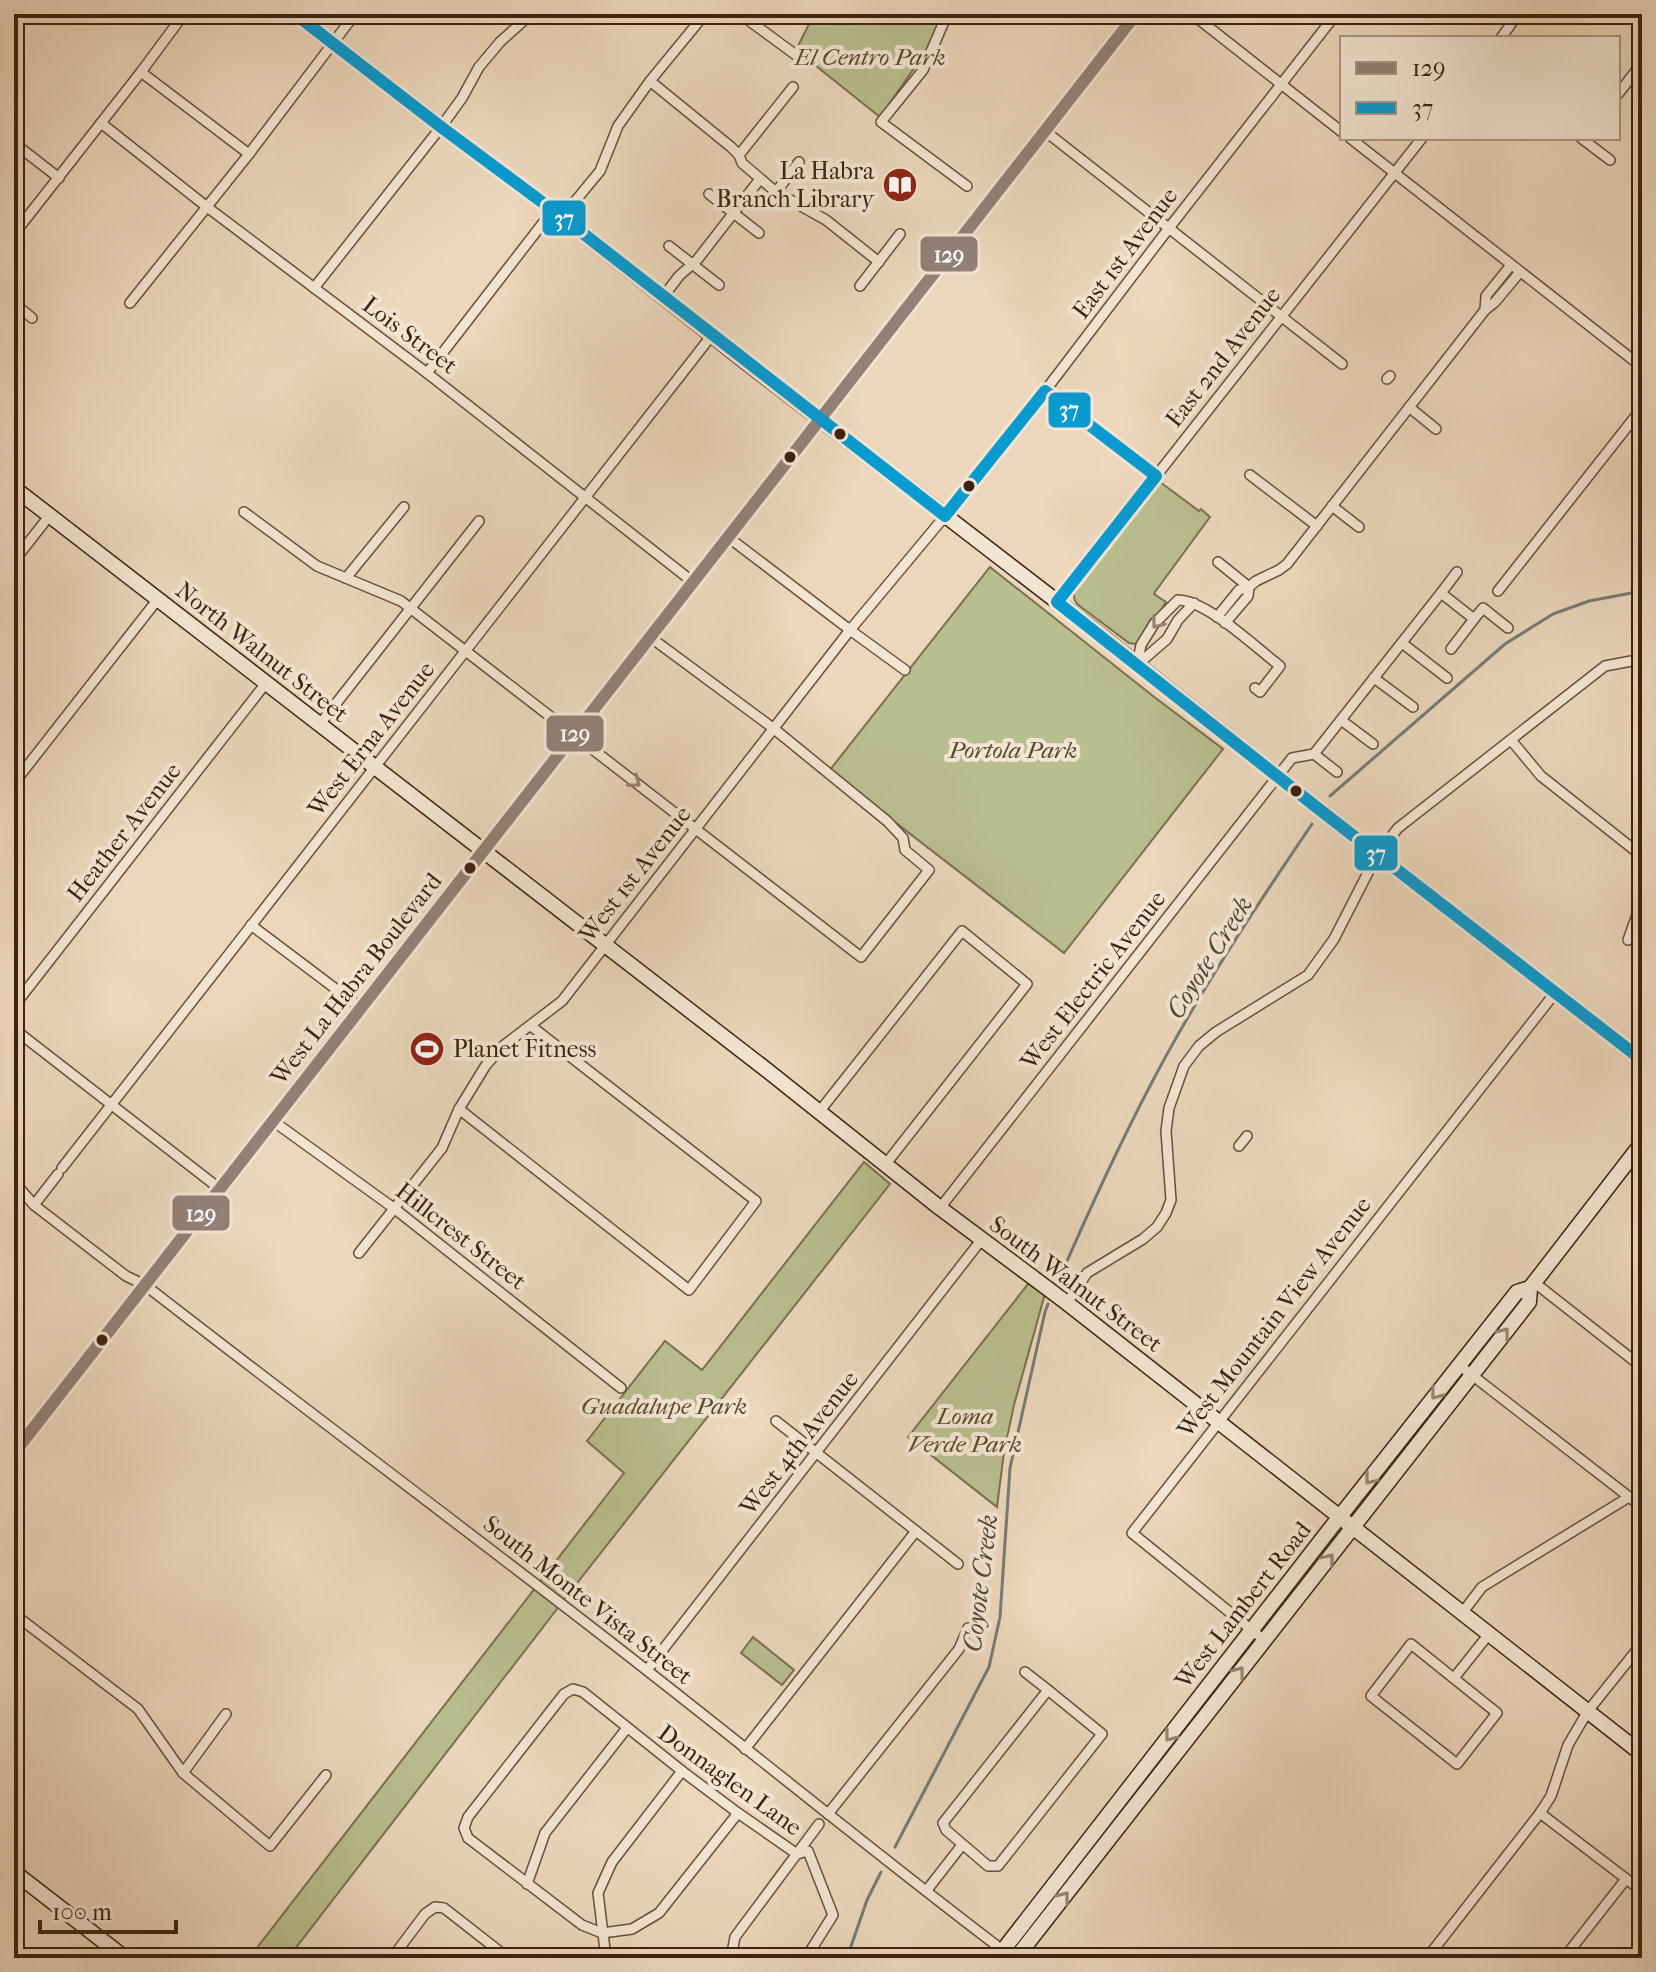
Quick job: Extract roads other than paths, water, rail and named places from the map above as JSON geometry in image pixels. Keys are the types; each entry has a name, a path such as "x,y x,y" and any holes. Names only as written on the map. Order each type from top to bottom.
{"main road":[{"path":"295,14 558,213 1642,1060"},
{"name":"West La Habra Boulevard","path":"14,1453 1136,14"},
{"name":"North Walnut Street","path":"14,488 484,851"},
{"name":"South Walnut Street","path":"484,851 1642,1754"},
{"name":"West Lambert Road","path":"1007,1956 1353,1528 1517,1292 1532,1286 1642,1143"},
{"name":"West Lambert Road","path":"1007,1956 1340,1517 1465,1370"},
{"path":"14,1872 114,1955"}],"street":[{"path":"14,234 184,14"},
{"path":"130,303 355,14"},
{"path":"314,288 441,127 479,67 500,42 531,14"},
{"path":"427,373 558,213 600,171 618,126 705,14"},
{"path":"740,14 800,58"},
{"path":"950,14 923,70 881,122 967,186"},
{"path":"1192,14 1340,130"},
{"name":"East 1st Avenue","path":"945,516 1336,14"},
{"path":"1502,36 1518,14"},
{"path":"1620,91 1642,63"},
{"path":"141,72 249,154"},
{"path":"650,81 739,155 742,163 776,192 826,220 879,262"},
{"path":"739,155 793,87"},
{"name":"Lois Street","path":"101,123 693,582"},
{"path":"1045,131 1342,364"},
{"path":"1353,140 1642,367"},
{"name":"East 2nd Avenue","path":"1057,602 1420,140"},
{"path":"1585,140 1610,160"},
{"path":"14,143 59,178"},
{"path":"776,192 799,162"},
{"path":"663,297 760,179"},
{"path":"709,194 759,233"},
{"path":"860,286 900,234"},
{"path":"669,246 719,285"},
{"path":"1485,310 1486,296 1511,265"},
{"path":"1221,620 1248,596 1249,587 1256,581 1287,564 1485,310 1520,272"},
{"path":"14,303 32,318"},
{"name":"West Erna Avenue","path":"34,1205 712,335"},
{"path":"1045,391 1156,476"},
{"path":"1409,407 1436,429"},
{"path":"1498,591 1642,408"},
{"path":"1250,475 1317,526"},
{"path":"1332,506 1359,527"},
{"path":"346,578 404,507"},
{"path":"244,512 317,566 401,601 861,957 929,870 905,850 903,838 887,821 773,728 650,637"},
{"path":"14,561 50,515"},
{"name":"West 1st Avenue","path":"359,1253 442,1148 459,1109 486,1065 503,1046 562,1001 850,630 945,516"},
{"path":"320,724 479,521"},
{"path":"728,537 905,670"},
{"path":"1218,562 1249,587"},
{"path":"1337,772 1314,754 1457,572"},
{"path":"1441,593 1474,619"},
{"path":"14,783 158,599"},
{"path":"1137,665 1141,645 1154,624 1178,600 1194,603 1280,666 1260,692 1255,688"},
{"path":"1137,665 1167,639 1178,620 1194,603"},
{"path":"1451,649 1483,608 1508,628"},
{"path":"1402,643 1447,678"},
{"path":"1067,1303 1087,1273 1143,1239 1157,1227 1166,1213 1171,1200 1166,1131 1169,1108 1184,1066 1199,1046 1216,1032 1308,975 1334,939 1377,855 1398,828 1605,666 1642,659"},
{"path":"1374,678 1413,707"},
{"name":"Heather Avenue","path":"14,1006 266,683"},
{"path":"1341,720 1373,744"},
{"path":"1511,740 1541,776 1642,856"},
{"name":"West Electric Avenue","path":"940,1208 1277,776 1292,758 1314,754"},
{"path":"1628,940 1642,907"},
{"path":"251,925 361,1008"},
{"path":"819,1112 962,931 1027,984 885,1165"},
{"name":"West Mountain View Avenue","path":"1264,1640 1132,1533 1555,993"},
{"path":"459,1109 689,1290 756,1201 531,1026"},
{"path":"14,1029 220,1189"},
{"name":"Hillcrest Street","path":"273,1121 395,1209 621,1388"},
{"path":"1239,1146 1247,1136"},
{"name":"South Monte Vista Street","path":"14,1182 34,1205 126,1276 145,1285 647,1670 1007,1956"},
{"name":"West 4th Avenue","path":"647,1670 982,1239"},
{"path":"1532,1286 1642,1367"},
{"path":"1465,1370 1642,1507"},
{"path":"776,1421 958,1564"},
{"path":"1463,1612 1482,1587 1629,1497"},
{"path":"745,1749 916,1531"},
{"path":"14,1614 138,1709 183,1773 270,1846 326,1775"},
{"path":"828,1814 959,1649 968,1628"},
{"path":"1454,1678 1489,1634"},
{"path":"1411,1644 1454,1678 1497,1713 1457,1764 1371,1696 1411,1644"},
{"path":"1427,1958 1540,1813 1551,1796 1568,1745 1588,1711 1640,1646"},
{"path":"1025,1672 1048,1690 1102,1734 998,1866 988,1866 946,1830 943,1823 1048,1690"},
{"name":"Donnaglen Lane","path":"527,1884 468,1838 464,1828 477,1804 564,1694 573,1689 583,1692 682,1771 797,1854 808,1851 833,1915 806,1958"},
{"path":"183,1773 226,1714"},
{"path":"627,1728 545,1833 527,1884 582,1925 602,1933 632,1929 659,1913 738,1813"},
{"path":"606,1958 598,1893 612,1862 682,1771"},
{"path":"1540,1813 1642,1891"},
{"path":"731,1958 735,1937 819,1824"},
{"path":"927,1890 962,1845"},
{"path":"1564,1958 1626,1879"},
{"path":"392,1958 425,1914 435,1907 444,1908 508,1958"}],"waterway":[{"name":"Coyote Creek","path":"1330,796 1505,644 1553,614 1589,601 1642,591"},
{"name":"Coyote Creek","path":"1057,1284 1114,1158 1169,1050 1269,887 1312,824"},
{"name":"Coyote Creek","path":"895,1847 989,1667 1000,1617 1010,1468 1048,1304"},
{"name":"Coyote Creek","path":"847,1958 867,1900 881,1872"}],"place":[{"name":"La Habra Branch Library","path":"900,185"},
{"name":"Planet Fitness","path":"427,1049"}],"park label":[{"name":"El Centro Park","path":"870,57"},
{"name":"Portola Park","path":"1013,750"},
{"name":"Guadalupe Park","path":"664,1406"},
{"name":"Loma Verde Park","path":"965,1430"}]}
